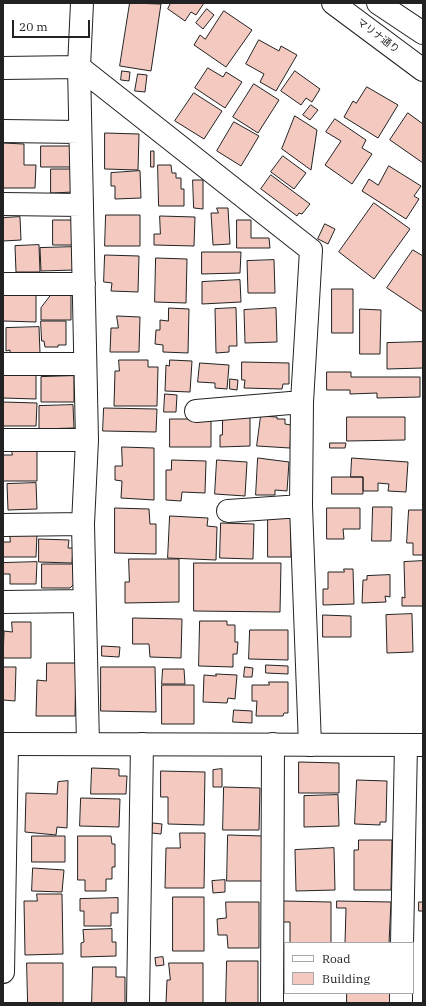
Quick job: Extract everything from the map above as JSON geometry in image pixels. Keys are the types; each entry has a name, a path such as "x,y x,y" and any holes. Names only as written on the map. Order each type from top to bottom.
{"street":[{"path":"82,3 79,67 88,440 83,524 88,744"},
{"name":"マリナ通り","path":"333,3 423,70"},
{"path":"378,3 423,33"},
{"path":"3,68 79,67 311,250 302,402 301,506 310,745"},
{"path":"3,131 80,132"},
{"path":"3,204 82,205"},
{"path":"3,284 84,284"},
{"path":"3,364 85,364"},
{"path":"196,411 302,402"},
{"path":"3,440 88,440"},
{"path":"228,511 301,506"},
{"path":"3,525 83,524"},
{"path":"3,602 84,601"},
{"path":"3,972 5,744 415,745 402,942"},
{"path":"138,1003 142,744"},
{"path":"272,1003 273,744"}],"building":[{"path":"130,3 161,4 151,71 120,66"},
{"path":"171,3 204,3 196,15 191,12 185,21 168,9"},
{"path":"207,9 214,15 203,29 196,23"},
{"path":"224,11 252,30 226,67 194,45 200,35 205,39"},
{"path":"259,40 279,51 281,46 297,55 276,91 260,82 264,74 246,64"},
{"path":"208,68 223,77 226,72 242,82 225,108 195,88"},
{"path":"122,71 130,72 129,81 121,80"},
{"path":"295,71 320,89 312,102 306,98 301,105 281,91"},
{"path":"138,74 147,75 145,92 135,91"},
{"path":"254,84 279,100 258,133 233,117"},
{"path":"367,87 398,105 378,138 344,117 353,101 356,103"},
{"path":"194,93 222,111 204,139 175,121"},
{"path":"311,105 318,110 310,120 303,115"},
{"path":"408,113 423,124 423,163 390,140"},
{"path":"295,116 317,130 311,170 282,149"},
{"path":"335,119 366,140 362,148 372,154 352,184 325,165 341,141 326,132"},
{"path":"234,122 259,136 241,166 217,151"},
{"path":"105,133 139,134 138,170 105,169"},
{"path":"3,143 24,144 24,165 36,165 35,188 3,188"},
{"path":"41,146 75,146 76,167 41,167"},
{"path":"151,151 154,151 154,167 151,167"},
{"path":"283,156 306,173 294,189 271,172"},
{"path":"158,165 171,165 172,173 176,173 176,178 181,178 181,189 184,189 184,206 159,206"},
{"path":"389,166 421,186 414,196 419,199 406,219 362,191 369,179 378,185"},
{"path":"51,169 74,169 74,192 51,193"},
{"path":"140,171 141,198 115,199 115,186 111,186 111,173"},
{"path":"271,175 310,204 302,214 299,213 297,216 261,189"},
{"path":"193,180 203,180 203,209 194,208"},
{"path":"374,203 410,229 374,279 339,252"},
{"path":"217,208 228,208 230,244 213,245 211,213 218,213"},
{"path":"106,215 140,215 140,246 105,246"},
{"path":"160,216 195,217 194,246 154,245 154,234 160,234"},
{"path":"20,217 21,240 3,241 3,218"},
{"path":"53,220 73,220 73,245 53,245"},
{"path":"237,220 251,220 251,238 269,238 270,248 237,248"},
{"path":"325,224 335,229 328,244 318,239"},
{"path":"39,245 40,272 16,272 15,246"},
{"path":"74,247 74,270 41,271 40,248"},
{"path":"413,250 423,256 423,312 387,288"},
{"path":"202,252 241,252 240,273 202,274"},
{"path":"105,255 139,256 138,292 111,291 112,283 104,282"},
{"path":"156,258 187,259 186,303 155,302"},
{"path":"274,260 275,293 248,293 247,261"},
{"path":"240,280 241,302 202,304 202,282"},
{"path":"332,289 353,289 353,333 332,333"},
{"path":"3,292 36,292 36,322 3,321"},
{"path":"51,295 71,295 71,320 41,320 41,308"},
{"path":"169,308 189,309 188,353 163,352 163,345 155,344 156,330 160,330 160,320 168,321"},
{"path":"236,308 237,346 229,346 229,352 216,353 215,309"},
{"path":"276,308 277,342 245,343 244,310"},
{"path":"360,309 381,310 380,354 360,354"},
{"path":"117,316 140,317 139,352 110,352 111,328 118,328"},
{"path":"41,321 66,321 66,345 58,345 58,347 45,347 44,341 42,341"},
{"path":"39,327 40,353 10,353 10,350 6,351 6,328"},
{"path":"423,342 423,368 387,369 387,343"},
{"path":"119,360 148,360 148,367 158,367 157,406 114,406 115,371 119,371"},
{"path":"170,360 192,361 190,392 165,391 166,365 169,366"},
{"path":"242,362 289,363 289,384 283,384 282,389 244,388 245,380 242,380"},
{"path":"200,363 229,365 227,389 215,388 215,383 198,382"},
{"path":"327,372 351,372 351,377 420,377 420,397 377,398 377,393 350,394 350,390 327,390"},
{"path":"3,374 36,375 36,399 3,398"},
{"path":"74,376 74,402 41,402 41,377"},
{"path":"230,379 238,380 237,390 230,389"},
{"path":"165,394 177,395 176,412 164,412"},
{"path":"3,402 37,403 36,426 3,426"},
{"path":"73,405 74,428 39,429 39,406"},
{"path":"104,408 157,409 156,432 103,431"},
{"path":"223,416 250,416 250,446 220,447"},
{"path":"261,416 285,419 285,424 291,425 290,448 257,446"},
{"path":"347,417 405,417 405,440 347,441"},
{"path":"170,419 211,419 211,447 170,447"},
{"path":"330,443 346,443 345,448 330,448"},
{"path":"122,447 154,448 154,500 121,498 122,481 115,480 115,466 122,466"},
{"path":"12,451 37,451 37,481 3,481 3,455 12,455"},
{"path":"258,458 289,462 287,491 275,490 275,495 256,495"},
{"path":"352,458 408,462 406,492 388,491 389,484 378,483 378,491 363,491 363,477 351,477"},
{"path":"172,460 206,461 205,493 182,492 181,501 166,500 166,470 171,470"},
{"path":"217,460 247,462 245,496 215,494"},
{"path":"332,477 363,477 363,494 332,494"},
{"path":"36,483 37,509 8,510 7,484"},
{"path":"373,507 392,507 391,541 372,541"},
{"path":"115,508 149,509 150,524 156,524 156,554 115,553"},
{"path":"327,508 360,508 360,529 343,529 344,539 327,539"},
{"path":"409,510 423,510 423,555 413,555 413,543 407,543"},
{"path":"170,516 208,518 207,526 217,527 216,560 168,558"},
{"path":"268,516 291,517 291,557 268,557"},
{"path":"221,523 254,524 253,559 220,558"},
{"path":"10,534 37,534 36,557 3,557 3,542 10,542"},
{"path":"39,539 69,540 68,548 73,548 72,563 39,562"},
{"path":"129,559 179,559 179,602 125,603 125,582 129,582"},
{"path":"423,561 423,606 402,606 402,597 405,598 404,562"},
{"path":"37,562 36,584 10,584 10,574 3,574 3,563"},
{"path":"194,563 281,563 280,612 194,611"},
{"path":"42,564 75,564 75,583 70,588 42,588"},
{"path":"344,569 353,569 354,604 323,605 323,589 328,589 328,572 344,572"},
{"path":"390,575 390,597 385,596 386,602 362,603 363,580 367,580 367,576"},
{"path":"412,614 413,652 387,653 386,615"},
{"path":"323,615 351,616 351,637 323,637"},
{"path":"133,618 182,619 181,658 150,657 149,644 133,644"},
{"path":"200,621 227,621 227,625 235,625 235,642 238,642 237,654 233,654 233,667 199,666"},
{"path":"12,622 31,622 31,658 3,658 4,631 12,632"},
{"path":"250,630 288,630 288,660 249,659"},
{"path":"102,646 120,647 119,657 102,656"},
{"path":"47,663 76,663 75,716 36,716 37,680 46,681"},
{"path":"266,665 288,666 288,674 266,673"},
{"path":"3,667 16,667 15,701 3,700"},
{"path":"101,667 155,667 156,712 101,711"},
{"path":"245,667 253,668 252,677 244,677"},
{"path":"163,669 184,669 185,684 162,684"},
{"path":"216,674 237,675 235,699 228,698 227,703 203,702 204,675 216,676"},
{"path":"269,682 288,682 288,713 284,713 283,716 256,716 257,701 252,701 252,685 269,685"},
{"path":"162,685 194,685 194,724 162,724"},
{"path":"234,710 252,711 252,723 233,722"},
{"path":"299,762 339,763 339,793 299,793"},
{"path":"92,768 119,769 119,776 127,776 126,794 91,794"},
{"path":"222,769 222,787 213,787 213,770"},
{"path":"161,771 205,772 204,825 168,824 168,797 161,797"},
{"path":"357,780 387,781 386,822 380,822 380,825 355,824"},
{"path":"68,781 67,828 57,827 56,835 25,832 26,793 57,794 58,782"},
{"path":"224,787 260,788 259,830 223,830"},
{"path":"338,795 339,826 304,827 304,796"},
{"path":"81,798 120,799 119,827 80,826"},
{"path":"153,823 162,824 161,834 152,833"},
{"path":"180,833 205,833 204,888 165,888 166,848 180,848"},
{"path":"228,835 263,836 263,881 227,881"},
{"path":"32,836 65,836 65,862 32,862"},
{"path":"78,836 111,836 112,844 115,844 115,867 112,867 112,879 106,879 106,891 85,891 85,880 78,880"},
{"path":"359,840 392,840 391,890 354,890 354,850 358,850"},
{"path":"334,848 335,890 296,891 295,850"},
{"path":"33,868 64,870 62,892 32,891"},
{"path":"225,880 225,892 213,893 212,881"},
{"path":"37,894 62,894 63,954 25,955 24,901 37,901"},
{"path":"173,897 204,897 204,951 173,951"},
{"path":"118,898 118,913 111,913 111,926 84,926 84,911 80,911 80,899"},
{"path":"284,901 331,902 331,942 290,942 290,922 283,922"},
{"path":"337,901 391,902 389,942 345,942 346,908 337,908"},
{"path":"226,902 259,902 259,948 228,948 227,935 218,935 217,919 226,918"},
{"path":"419,902 423,902 423,911 419,911"},
{"path":"112,929 112,942 116,942 116,956 81,957 81,943 84,942 83,930"},
{"path":"163,957 164,965 156,966 155,958"},
{"path":"227,961 258,961 258,1003 226,1003"},
{"path":"27,963 63,963 63,1003 28,1003"},
{"path":"169,963 203,963 203,1003 166,1003 167,980 170,980"},
{"path":"93,967 116,967 116,977 125,977 125,1003 92,1003"},
{"path":"347,994 394,994 393,1003 347,1003"}]}
